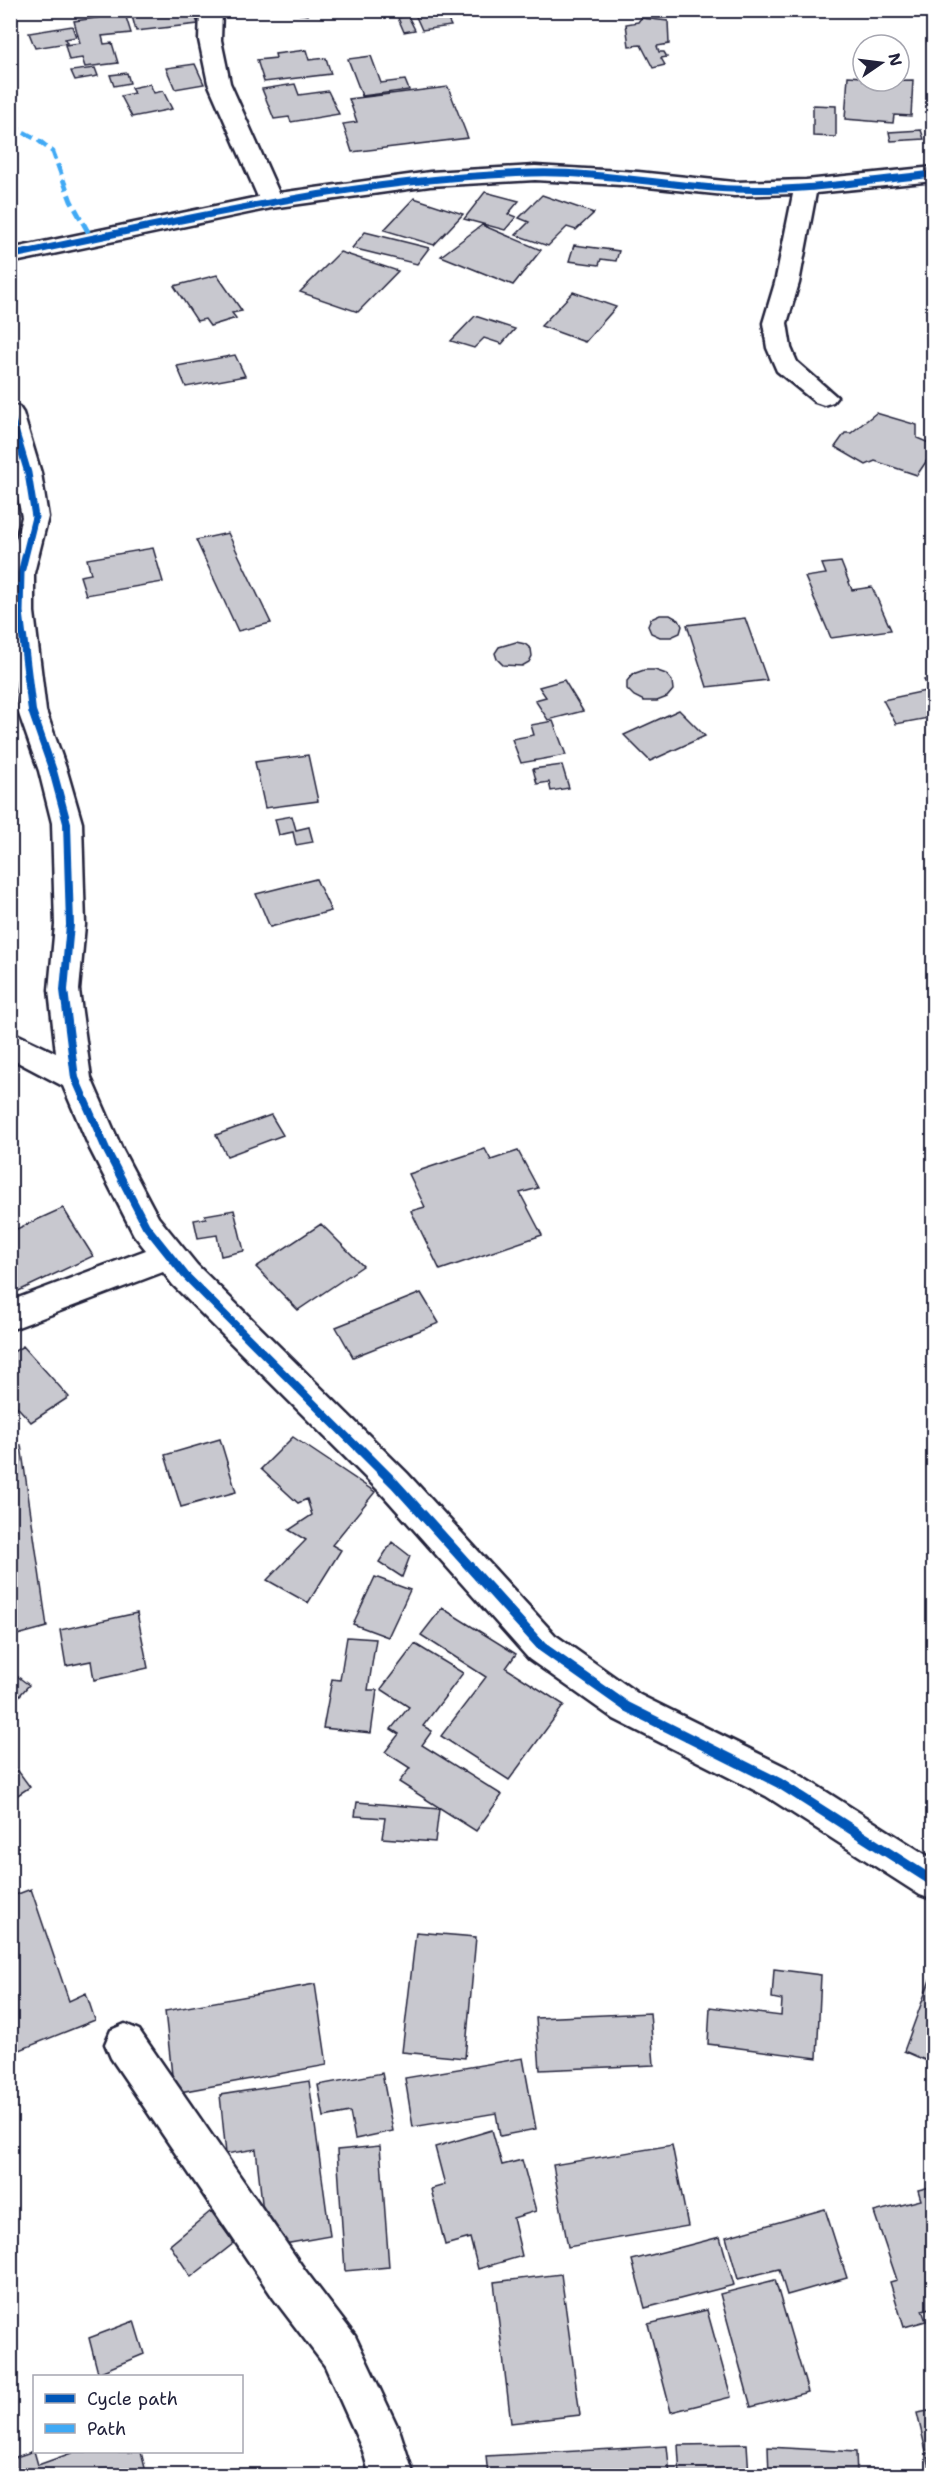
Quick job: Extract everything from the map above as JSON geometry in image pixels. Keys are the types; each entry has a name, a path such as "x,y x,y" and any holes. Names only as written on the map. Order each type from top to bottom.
{"street":[{"path":"211,10 210,40 219,83 271,201"},
{"path":"10,256 271,201 430,179 535,173 638,179 734,189 806,187 933,174"},
{"path":"806,187 786,283 775,323 779,348 786,366 824,397"},
{"path":"10,413 28,473 35,517 21,573 20,612 32,711 53,771 67,823 70,925 64,990 75,1078 106,1149 146,1226 185,1275 395,1484 542,1647 627,1707 779,1783 933,1882"},
{"path":"10,1042 75,1078"},
{"path":"10,1316 170,1255"},
{"path":"125,2044 289,2284 340,2351 384,2448 392,2475"}],"building":[{"path":"193,10 198,24 136,31 131,12"},
{"path":"277,10 311,10 308,15"},
{"path":"413,10 443,10 451,26 422,30"},
{"path":"125,14 131,33 102,36 104,44 112,43 118,63 85,67 82,58 69,60 65,45 80,43 74,21"},
{"path":"408,16 415,30 404,32 398,18"},
{"path":"641,18 668,21 669,44 657,46 659,52 664,52 667,57 661,58 665,65 653,68 641,45 629,46 626,24 638,22"},
{"path":"72,26 76,37 65,39 67,43 35,48 29,33"},
{"path":"306,50 309,60 326,58 331,74 264,82 257,60 276,58 275,54"},
{"path":"371,56 381,83 405,80 409,90 362,96 348,59"},
{"path":"195,64 204,84 175,89 166,68"},
{"path":"95,68 98,76 75,80 71,71"},
{"path":"127,73 130,83 114,86 110,75"},
{"path":"848,76 851,76 851,93 911,93 911,80 913,80 911,116 894,115 893,123 845,119"},
{"path":"150,84 154,93 163,91 172,109 132,117 121,96 134,93 131,88"},
{"path":"295,84 299,95 328,91 339,114 291,122 289,117 274,119 262,89"},
{"path":"448,87 468,138 352,152 343,124 357,122 349,99"},
{"path":"813,105 836,106 836,137 813,136"},
{"path":"921,130 924,139 891,141 889,132"},
{"path":"485,192 519,201 508,214 516,217 505,230 464,219"},
{"path":"542,195 594,213 576,230 567,227 548,246 516,235 529,222 519,218"},
{"path":"414,198 463,214 434,245 384,230"},
{"path":"482,225 541,250 513,285 441,256"},
{"path":"365,232 429,248 417,264 352,248"},
{"path":"574,245 619,251 616,261 601,259 599,265 569,261"},
{"path":"340,252 398,271 358,312 300,292"},
{"path":"217,275 242,311 232,313 236,318 210,326 205,319 197,321 174,286"},
{"path":"573,292 616,307 585,342 541,326"},
{"path":"475,316 515,329 502,344 484,338 474,348 451,341"},
{"path":"235,355 245,376 186,387 177,366"},
{"path":"876,413 917,425 917,438 934,445 934,450 917,475 875,461 866,465 835,447 845,433 851,433"},
{"path":"228,533 271,623 238,631 196,540"},
{"path":"153,548 163,582 86,595 80,576 91,574 87,559"},
{"path":"841,562 852,590 872,587 891,630 831,638 805,577 826,574 822,564"},
{"path":"660,615 670,615 679,620 682,626 680,633 671,637 660,637 651,633 648,626 651,619"},
{"path":"745,618 767,680 707,687 687,625"},
{"path":"516,642 525,644 531,649 532,656 529,662 522,666 503,665 495,653 499,647"},
{"path":"644,670 655,670 666,674 672,681 673,690 667,697 657,701 644,701 627,689 627,681 633,674"},
{"path":"934,678 934,717 896,724 883,700 930,690 924,680"},
{"path":"564,680 583,711 548,720 535,700 546,697 539,687"},
{"path":"679,710 705,736 650,761 624,735"},
{"path":"553,721 566,755 521,763 512,739 534,735 531,725"},
{"path":"308,755 318,801 265,808 255,762"},
{"path":"562,765 569,788 551,791 549,782 537,784 533,769"},
{"path":"292,816 296,830 309,827 313,842 296,845 293,832 279,835 275,819"},
{"path":"316,879 331,911 270,927 256,894"},
{"path":"271,1115 283,1135 227,1156 216,1135"},
{"path":"485,1149 491,1160 518,1151 538,1188 520,1193 542,1235 440,1270 411,1211 425,1207 409,1174"},
{"path":"63,1208 93,1256 10,1295 10,1232"},
{"path":"234,1210 244,1251 221,1256 217,1235 198,1238 194,1220 206,1218 205,1215"},
{"path":"321,1224 363,1266 298,1310 256,1267"},
{"path":"421,1293 439,1323 353,1357 336,1327"},
{"path":"23,1346 69,1397 31,1422 10,1399 10,1354"},
{"path":"293,1437 375,1492 332,1545 341,1550 308,1603 267,1580 306,1540 289,1530 312,1515 307,1499 298,1503 261,1469"},
{"path":"220,1439 236,1492 181,1507 165,1455"},
{"path":"21,1445 47,1627 10,1637 10,1448"},
{"path":"392,1542 410,1556 402,1577 379,1562"},
{"path":"375,1577 410,1590 388,1637 353,1624"},
{"path":"442,1608 516,1654 506,1668 564,1705 509,1780 441,1736 486,1677 421,1635"},
{"path":"137,1613 148,1668 94,1680 91,1661 66,1666 60,1630"},
{"path":"347,1637 376,1639 368,1690 377,1690 371,1733 323,1728 332,1679 340,1680"},
{"path":"415,1644 463,1673 423,1726 432,1731 422,1745 502,1795 476,1831 399,1782 410,1768 385,1752 399,1734 391,1729 409,1707 381,1689"},
{"path":"10,1671 29,1685 10,1706"},
{"path":"10,1760 30,1787 10,1800"},
{"path":"357,1802 439,1809 435,1842 382,1838 385,1818 355,1816"},
{"path":"31,1889 69,2001 86,1993 95,2020 10,2054 10,1897"},
{"path":"416,1932 476,1937 465,2058 402,2052"},
{"path":"774,1969 821,1975 817,2058 708,2044 710,2007 781,2016 782,2000 772,1998"},
{"path":"934,1969 934,2064 904,2051"},
{"path":"315,1984 327,2065 174,2093 165,2011"},
{"path":"650,2013 654,2065 540,2070 536,2018"},
{"path":"523,2058 536,2129 500,2136 496,2113 413,2127 405,2078"},
{"path":"382,2073 393,2131 355,2139 350,2112 324,2117 318,2085"},
{"path":"309,2081 330,2236 267,2247 256,2149 226,2154 220,2095"},
{"path":"492,2130 502,2165 522,2160 536,2211 513,2218 522,2256 478,2269 470,2238 445,2245 431,2189 445,2185 435,2147"},
{"path":"672,2145 688,2226 568,2247 553,2165"},
{"path":"380,2146 389,2267 345,2271 337,2150"},
{"path":"934,2186 934,2307 922,2310 926,2321 904,2327 890,2282 897,2280 874,2212 921,2200 918,2190"},
{"path":"825,2209 847,2278 787,2295 779,2269 738,2279 726,2237"},
{"path":"211,2211 234,2243 191,2277 170,2245"},
{"path":"720,2237 734,2285 645,2308 632,2260"},
{"path":"561,2274 580,2415 511,2423 494,2282"},
{"path":"775,2280 808,2392 751,2407 720,2294"},
{"path":"707,2310 731,2397 671,2412 648,2324"},
{"path":"134,2321 144,2354 98,2373 89,2338"},
{"path":"934,2410 934,2476 932,2476 917,2413"},
{"path":"747,2444 749,2476 680,2476 678,2445"},
{"path":"667,2446 670,2476 488,2476 486,2456"},
{"path":"768,2447 856,2452 857,2476 769,2476"},
{"path":"33,2451 38,2465 71,2453 141,2453 147,2476 10,2476 10,2459"}],"marked path":[{"path":"10,125 38,140 53,152 71,201 92,239"}],"cycle path":[{"path":"10,256 271,201 430,179 535,173 638,179 734,189 806,187 934,174"},
{"path":"10,413 28,473 35,517 21,573 20,612 32,711 53,771 67,823 70,925 64,990 75,1078 106,1149 146,1226 185,1275 395,1484 542,1647 627,1707 779,1783 934,1882"}]}
